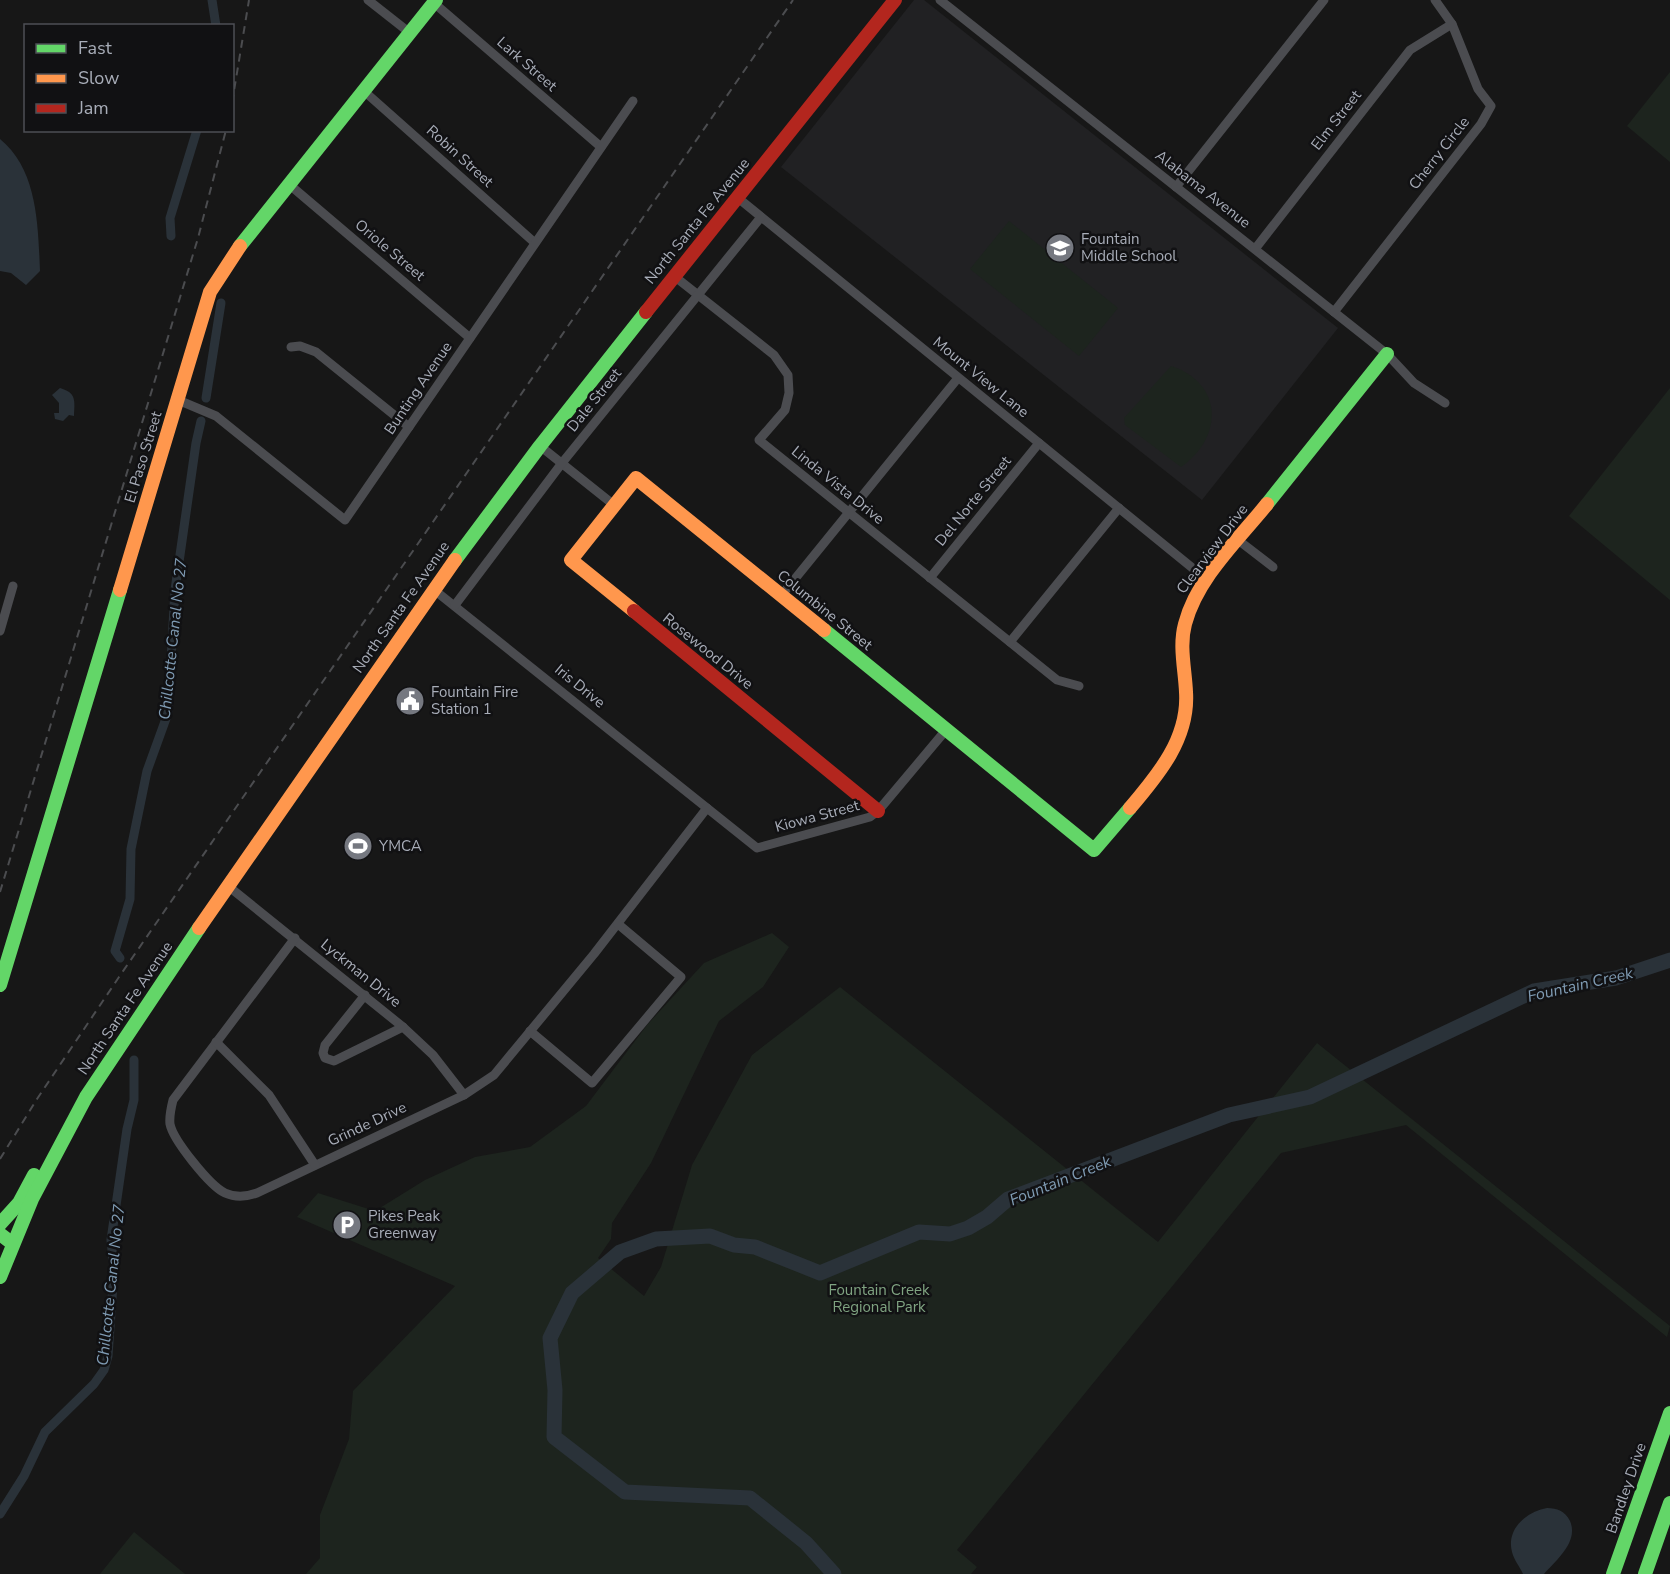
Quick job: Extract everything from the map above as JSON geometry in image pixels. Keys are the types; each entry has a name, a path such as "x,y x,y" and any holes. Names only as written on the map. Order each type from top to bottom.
{"main road":[{"name":"North Santa Fe Avenue","path":"0,1277 7,1244 86,1097 433,589 540,446 895,0"},
{"name":"El Paso Street","path":"0,985 178,400 203,307 218,275 435,2"},
{"name":"Clearview Drive","path":"1094,850 1163,765 1183,728 1187,689 1182,648 1188,607 1206,579 1387,354"},
{"name":"Columbine Street","path":"614,505 636,478 1094,850"},
{"name":"Rosewood Drive","path":"614,505 571,561 878,811"},
{"path":"0,1224 19,1203 72,1107 86,1097"},
{"path":"0,1234 7,1244"},
{"name":"Bandley Drive","path":"1613,1574 1670,1413"},
{"path":"1645,1574 1670,1503"}],"street":[{"path":"368,0 411,33"},
{"name":"Alabama Avenue","path":"940,0 1387,354 1413,383 1445,403"},
{"path":"1176,187 1324,0"},
{"name":"Cherry Circle","path":"1334,312 1481,124 1491,106 1478,89 1452,24 1435,0"},
{"name":"Lark Street","path":"435,2 601,147"},
{"name":"Elm Street","path":"1255,249 1410,50 1452,24"},
{"name":"Robin Street","path":"365,92 535,243"},
{"name":"Bunting Avenue","path":"178,400 216,416 345,520 633,101"},
{"name":"Oriole Street","path":"291,186 470,338"},
{"name":"Mount View Lane","path":"738,198 1206,579"},
{"name":"Dale Street","path":"455,605 562,463 761,217"},
{"name":"Linda Vista Drive","path":"674,276 774,355 788,375 789,393 785,411 759,440 1057,680 1078,686"},
{"path":"291,347 300,346 316,352 409,427"},
{"path":"781,596 958,378"},
{"name":"Del Norte Street","path":"930,578 1040,444"},
{"path":"540,446 614,505"},
{"path":"1010,642 1119,508"},
{"path":"1238,540 1273,567"},
{"path":"0,631 13,585"},
{"name":"Iris Drive","path":"433,589 707,808"},
{"name":"Kiowa Street","path":"707,808 757,848 870,817 878,811 946,730"},
{"name":"Grinde Drive","path":"294,938 177,1093 170,1118 173,1134 207,1178 225,1193 249,1196 464,1095 494,1075 618,924 707,808"},
{"name":"Lyckman Drive","path":"228,886 403,1026 433,1055 464,1095"},
{"path":"530,1031 592,1083 681,977 618,924"},
{"path":"365,995 325,1045 323,1053 325,1058 334,1060 403,1026"},
{"path":"216,1042 269,1095 315,1165"}],"shaded area":[{"name":"Fountain Middle School","path":"914,0 924,0 1338,328 1202,500 781,167"},
{"path":"0,139 13,152 22,166 34,200 40,271 26,285 11,273 0,271"},
{"path":"60,388 69,392 74,401 74,416 69,415 63,421 55,419 54,413 59,413 59,403 52,395"},
{"path":"1547,1508 1560,1511 1570,1521 1572,1529 1569,1543 1544,1574 1523,1574 1512,1552 1512,1536 1519,1523 1525,1518"}],"green space":[{"path":"1670,72 1670,162 1627,126"},
{"path":"1009,221 1118,308 1079,356 970,269"},
{"path":"1171,366 1188,374 1201,385 1209,398 1212,412 1205,441 1195,455 1181,467 1125,425 1124,418"},
{"path":"1670,388 1670,600 1569,516"},
{"name":"Fountain Creek Regional Park","path":"772,933 789,947 763,987 719,1021 651,1163 612,1223 611,1239 598,1258 644,1296 661,1267 692,1165 752,1055 840,987 1158,1242 1317,1043 1670,1326 1667,1337 1406,1125 1281,1153 957,1550 977,1567 971,1574 306,1574 320,1558 320,1515 349,1439 353,1391 455,1286 297,1217 318,1193 375,1211 425,1180 475,1157 530,1147 586,1106 647,1025 704,963"},
{"path":"134,1532 185,1574 100,1574"}],"waterway":[{"name":"Chillcotte Canal No 27","path":"212,0 216,24"},
{"name":"Chillcotte Canal No 27","path":"171,236 170,218 196,132"},
{"name":"Chillcotte Canal No 27","path":"206,398 221,303"},
{"name":"Chillcotte Canal No 27","path":"120,958 115,951 130,899 131,849 147,771 168,713 175,590 201,421"},
{"name":"Fountain Creek","path":"834,1574 806,1543 750,1498 625,1492 554,1437 555,1390 550,1338 572,1293 620,1252 656,1239 710,1236 734,1245 755,1247 820,1273 919,1232 950,1234 968,1228 987,1217 1008,1199 1229,1115 1310,1097 1534,991 1616,978 1670,960"},
{"name":"Chillcotte Canal No 27","path":"0,1514 24,1476 45,1432 94,1384 104,1370 108,1356 114,1270 111,1240 127,1129 134,1100 134,1060"}],"railway":[{"path":"234,91 249,0"},
{"path":"0,1159 37,1099 119,977 793,0"},
{"path":"0,892 198,238 225,132"}],"traffic: fast":[{"path":"240,246 436,0"},
{"path":"455,560 540,446 646,312"},
{"path":"1267,504 1387,354"},
{"path":"0,985 120,590"},
{"path":"824,630 1094,850 1130,808"},
{"path":"0,1277 32,1199 86,1097 199,928"},
{"path":"0,1224 19,1203 34,1175"},
{"path":"0,1234 13,1244"},
{"path":"1613,1574 1670,1413"},
{"path":"1645,1574 1670,1503"}],"traffic: slow":[{"path":"120,590 210,292 240,246"},
{"path":"634,611 571,560 636,478 824,630"},
{"path":"1130,808 1170,754 1183,725 1186,692 1182,641 1191,607 1220,560 1267,504"},
{"path":"199,928 455,560"}],"traffic: jam":[{"path":"646,312 895,0"},
{"path":"634,611 878,811"}],"place":[{"name":"Fountain Middle School","path":"1060,248"},
{"name":"Fountain Fire Station 1","path":"410,701"},
{"name":"YMCA","path":"358,846"},
{"name":"Pikes Peak Greenway","path":"347,1225"}]}
